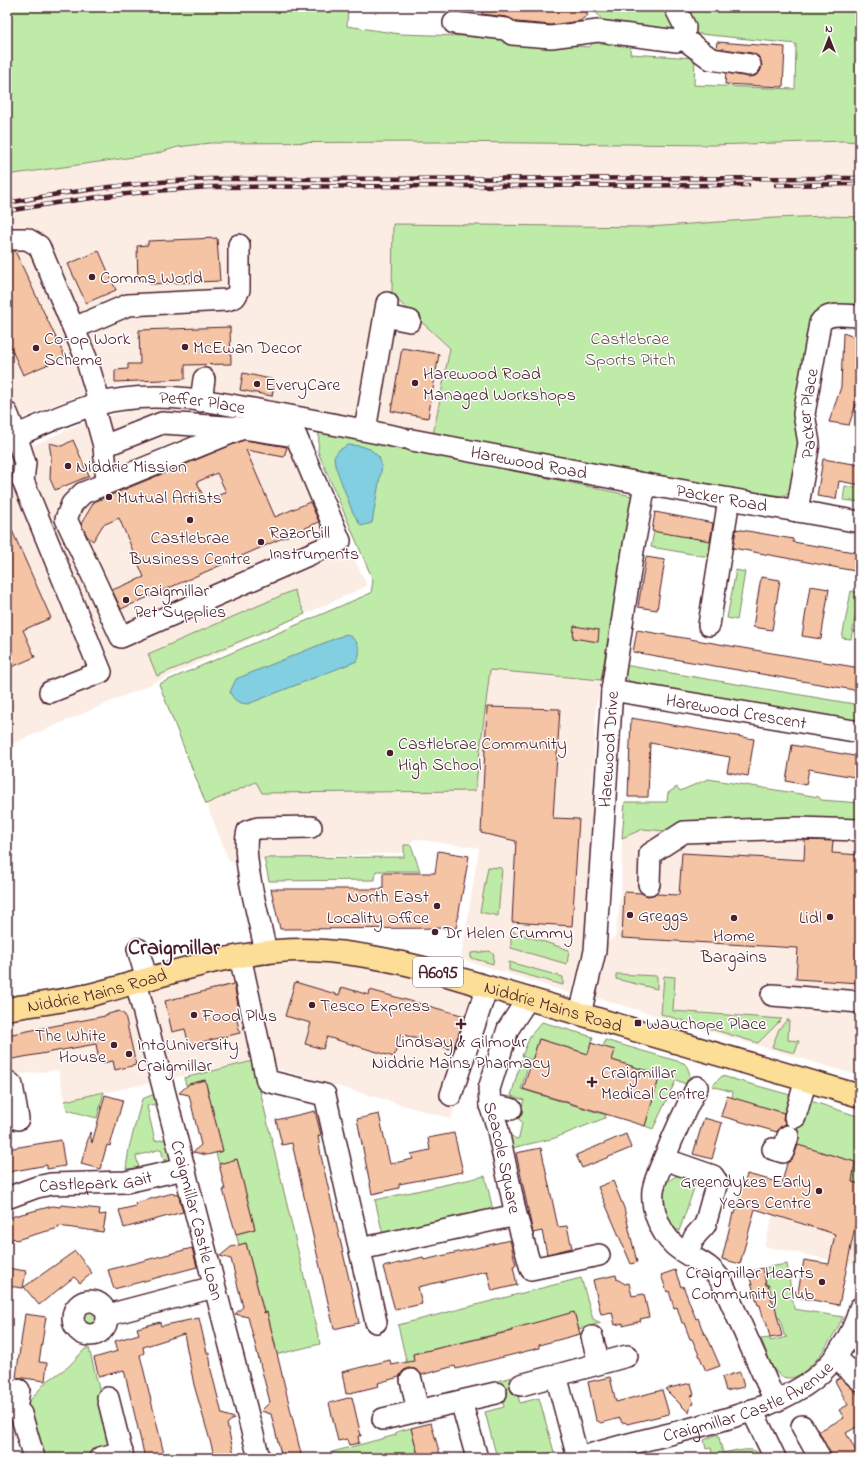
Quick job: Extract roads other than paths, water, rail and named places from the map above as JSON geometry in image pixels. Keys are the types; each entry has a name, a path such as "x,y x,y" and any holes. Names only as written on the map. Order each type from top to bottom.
{"main road":[{"name":"Niddrie Mains Road","path":"7,1009 91,994 240,956 300,950 339,952 374,956 423,968 860,1096"}],"street":[{"path":"675,7 685,27 684,40"},
{"path":"454,23 506,29 512,34 528,36 551,37 598,31 677,41 684,40 711,59 750,65"},
{"path":"7,239 27,239 39,246 74,328 86,358 104,446 107,483"},
{"path":"74,328 128,305 226,300 235,297 239,290 239,246"},
{"path":"365,430 386,310 410,321"},
{"name":"Packer Place","path":"798,511 809,443 804,414 820,323 823,318 831,315 860,316"},
{"path":"201,401 204,379"},
{"name":"Peffer Place","path":"12,437 61,415 96,405 124,399 157,397 242,407 407,439"},
{"path":"7,413 12,437 25,462 23,481 101,672 50,692"},
{"path":"104,446 162,423 243,428 296,436 340,541 121,637 66,519 72,504 83,493 243,428"},
{"name":"Harewood Road","path":"407,439 645,484"},
{"name":"Packer Road","path":"645,484 798,511"},
{"name":"Harewood Drive","path":"580,1014 595,952 612,690 645,484"},
{"path":"709,625 729,499"},
{"path":"798,511 860,522"},
{"name":"Harewood Crescent","path":"612,690 860,732"},
{"path":"266,953 248,865 245,841 248,831 258,828 311,827"},
{"path":"649,884 650,854 684,832 797,828 860,830"},
{"name":"Craigmillar Castle Loan","path":"138,949 141,981 184,1168 259,1458"},
{"path":"240,956 267,1081 324,1095 376,1322"},
{"path":"451,1095 487,987"},
{"path":"772,995 860,1002"},
{"name":"Seacole Square","path":"360,1249 516,1215 497,1126 490,1105 489,1089 492,1074 508,1029 523,1006 526,998"},
{"path":"773,1149 783,1152 806,1080"},
{"path":"7,1081 12,1086 18,1120"},
{"path":"697,1087 677,1127 653,1190 655,1210 665,1235 675,1246 713,1269 722,1282 775,1401"},
{"path":"490,1105 511,1109"},
{"path":"664,1159 712,1176 717,1182 705,1225 695,1236 687,1253"},
{"name":"Castlepark Gait","path":"7,1198 37,1187 51,1184 126,1182 184,1168"},
{"path":"516,1215 531,1269 599,1255"},
{"path":"108,1315 214,1287"},
{"name":"Craigmillar Castle Avenue","path":"556,1375 578,1458 729,1419 775,1401 805,1386 835,1357 852,1328 860,1308"},
{"path":"592,1337 599,1364"},
{"path":"521,1385 627,1356"},
{"path":"835,1357 860,1380"},
{"path":"411,1380 418,1411"},
{"path":"383,1419 496,1393"},
{"path":"100,1458 123,1455 108,1398"},
{"path":"14,1401 21,1414 34,1458"},
{"path":"461,1401 477,1458"},
{"path":"752,1410 775,1458"},
{"path":"802,1426 820,1458"}],"water":[{"path":"348,445 361,446 370,449 379,457 382,466 372,523 361,526 352,511 335,465 334,457 339,450"},
{"path":"346,634 350,636 358,645 359,657 357,661 248,704 237,701 230,692 236,679"}],"railway":[{"path":"7,203 107,187 208,179 860,178"},
{"path":"776,185 860,184"},
{"path":"7,211 107,196 209,187 748,185"}],"place":[{"name":"Comms World","path":"92,277"},
{"name":"McEwan Decor","path":"185,347"},
{"name":"Co-op Work Scheme","path":"36,348"},
{"name":"Harewood Road Managed Workshops","path":"415,383"},
{"name":"EveryCare","path":"257,384"},
{"name":"Niddrie Mission","path":"68,466"},
{"name":"Mutual Artists","path":"109,497"},
{"name":"Castlebrae Business Centre","path":"190,520"},
{"name":"Razorbill Instruments","path":"261,542"},
{"name":"Craigmillar Pet Supplies","path":"126,600"},
{"name":"Castlebrae Community High School","path":"390,753"},
{"name":"North East Locality Office","path":"437,906"},
{"name":"Greggs","path":"630,915"},
{"name":"Lidl","path":"830,917"},
{"name":"Home Bargains","path":"734,918"},
{"name":"Dr Helen Crummy","path":"435,932"},
{"name":"Tesco Express","path":"312,1005"},
{"name":"Food Plus","path":"194,1015"},
{"name":"Wauchope Place","path":"638,1023"},
{"name":"Lindsay & Gilmour Niddrie Mains Pharmacy","path":"461,1024"},
{"name":"The White House","path":"114,1045"},
{"name":"IntoUniversity Craigmillar","path":"129,1054"},
{"name":"Craigmillar Medical Centre","path":"592,1082"},
{"name":"Greendykes Early Years Centre","path":"819,1191"},
{"name":"Craigmillar Hearts Community Club","path":"822,1282"}],"district":[{"name":"Craigmillar","path":"174,946"}],"park label":[{"name":"Castlebrae Sports Pitch","path":"630,348"}]}
